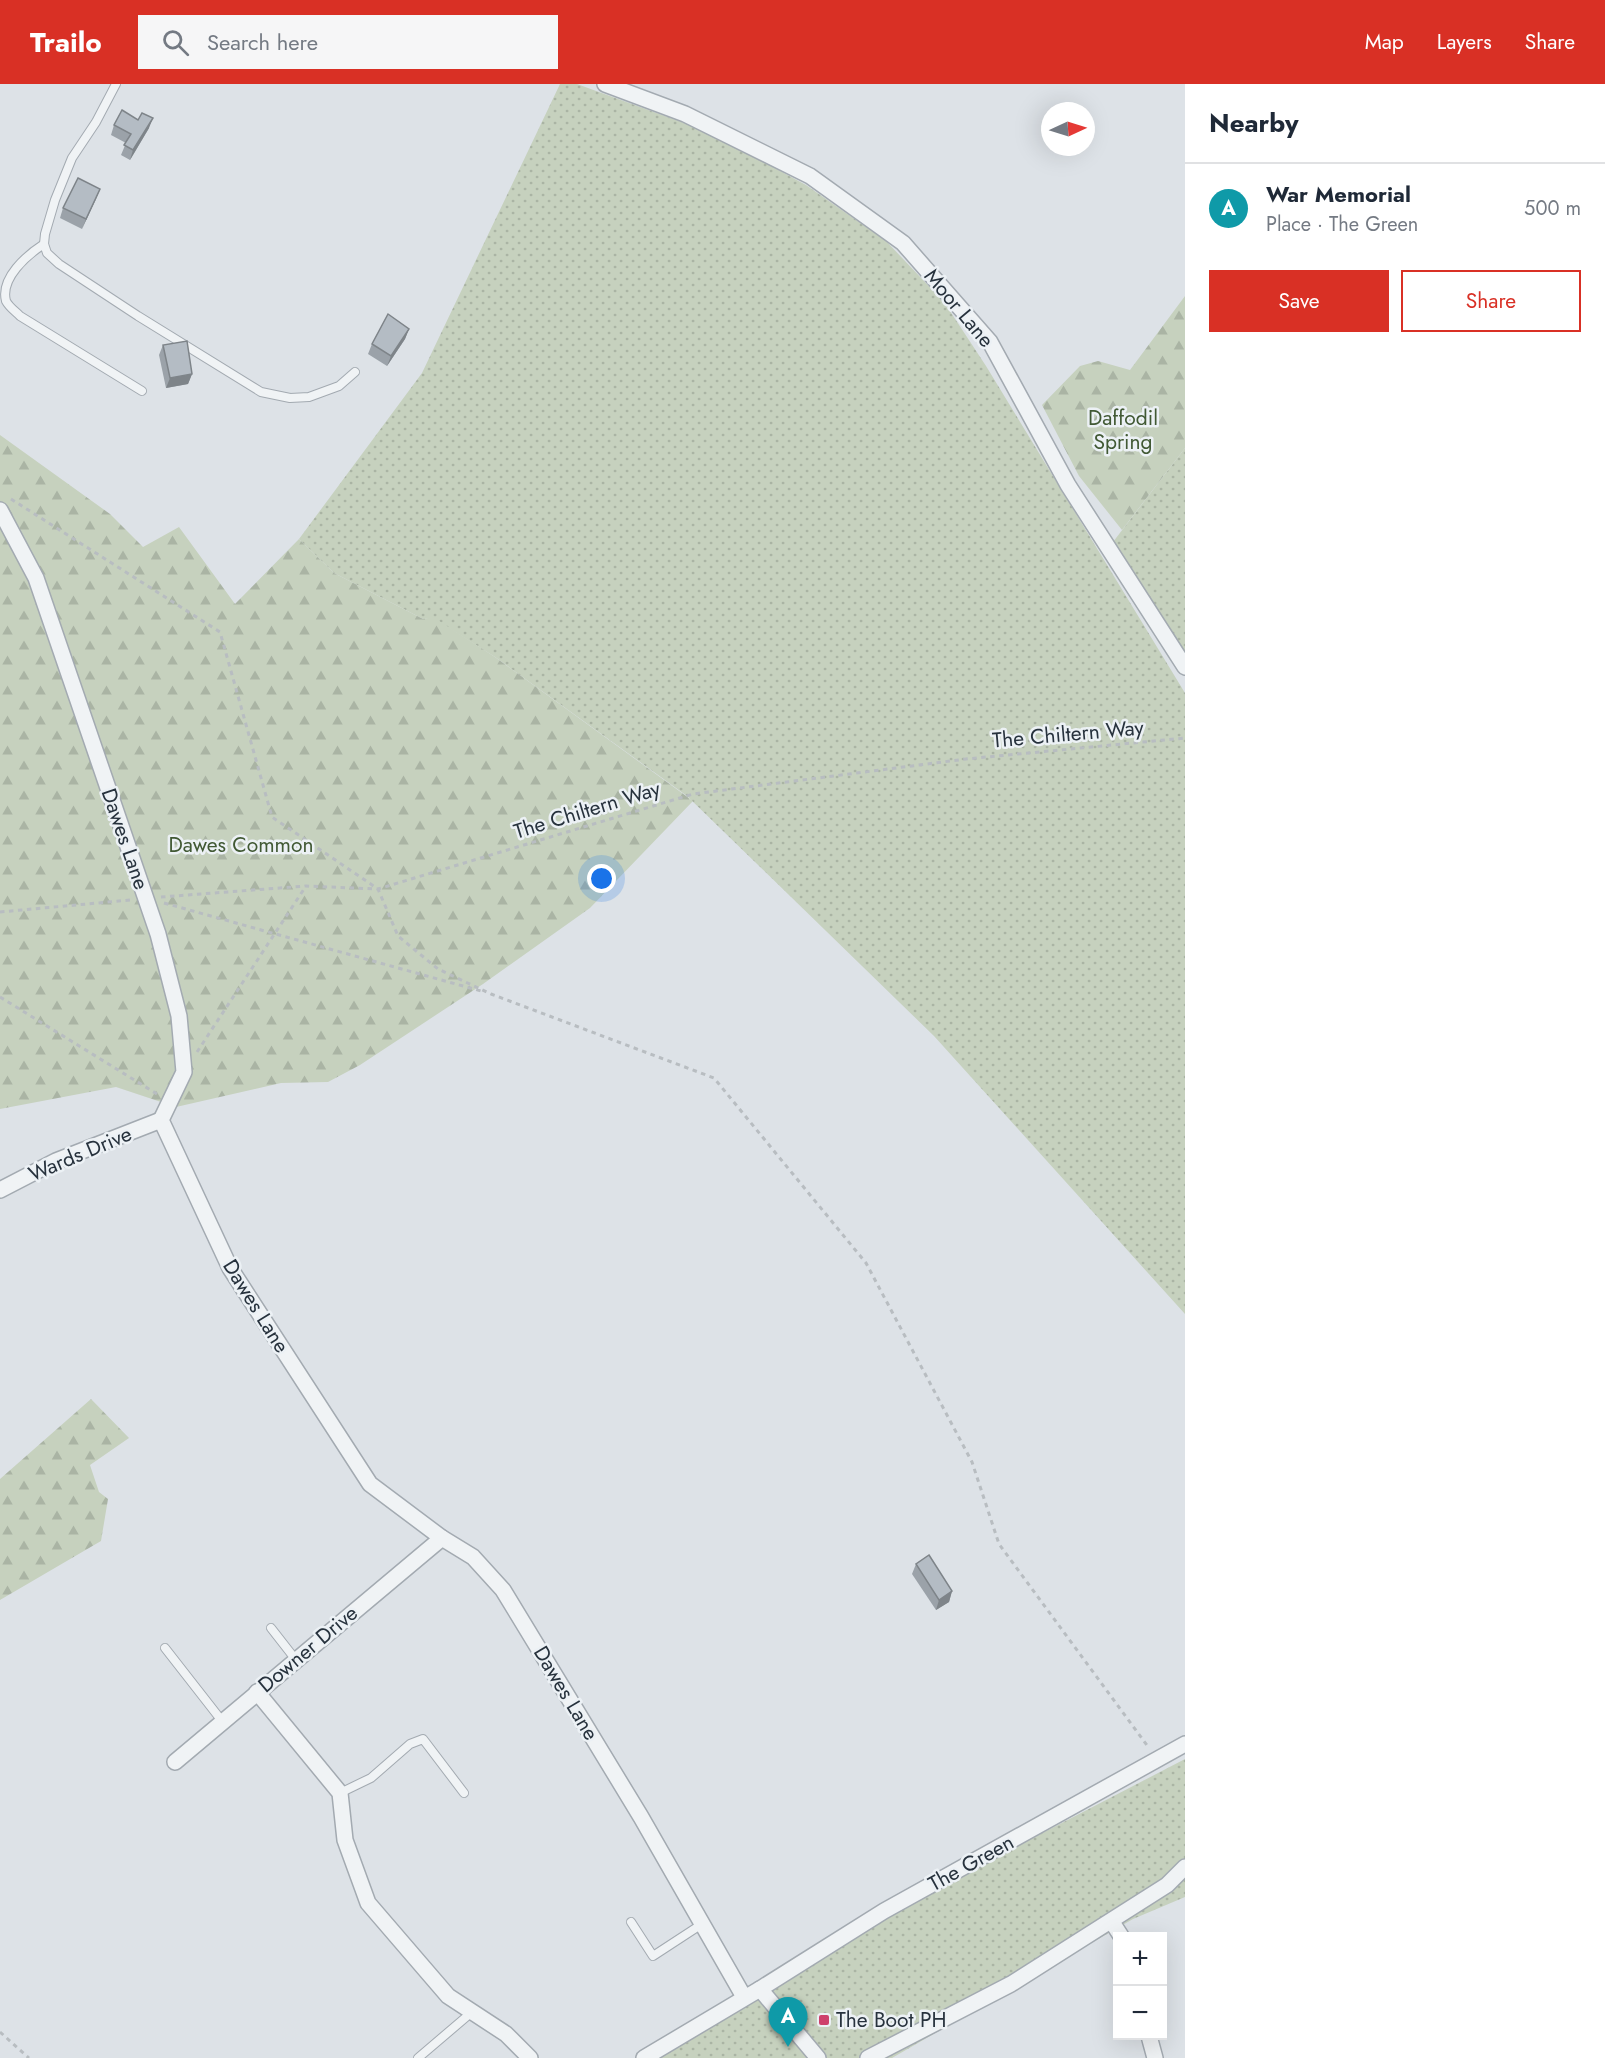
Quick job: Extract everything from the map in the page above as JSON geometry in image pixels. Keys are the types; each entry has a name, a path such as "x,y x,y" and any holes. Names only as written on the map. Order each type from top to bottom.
{"street":[{"name":"Moor Lane","path":"605,84 685,114 810,176 903,243 990,342 1068,485 1185,667"},
{"name":"Dawes Lane","path":"5,504 36,578 158,934 179,1016 184,1072"},
{"path":"161,1120 184,1072"},
{"name":"Dawes Lane","path":"161,1120 230,1268 370,1484 442,1538 473,1557 503,1590 641,1816 744,1997"},
{"name":"Wards Drive","path":"0,1190 56,1161 161,1120"},
{"name":"Downer Drive","path":"175,1762 442,1538"},
{"path":"257,1692 340,1793 345,1840 368,1903 448,1996 506,2034 530,2058"},
{"name":"The Green","path":"644,2058 884,1911 1185,1744"},
{"path":"869,2058 1011,1983 1112,1922 1167,1885 1185,1867"},
{"path":"1112,1922 1118,1932"},
{"path":"760,1989 818,2058"},
{"path":"1150,2040 1155,2058"}],"lane":[{"path":"116,84 96,122 72,158 55,200 45,234 44,244 47,253 59,264 261,392 290,398 309,397 339,386 355,372"},
{"path":"44,244 28,254 9,278 5,288 6,300 10,308 142,391"},
{"path":"271,1628 296,1659"},
{"path":"165,1648 222,1721"},
{"path":"340,1793 371,1778 410,1744 423,1739 464,1793"},
{"path":"631,1922 653,1956 702,1924"},
{"path":"418,2058 472,2012"}],"path":[{"path":"5,504 220,632 272,816 378,889 399,936 438,969 491,994 714,1078 866,1263 972,1462 999,1544 1157,1760"},
{"name":"The Chiltern Way","path":"0,912 306,886 378,889 693,794 966,759 1185,738"},
{"path":"184,1072 306,886"},
{"path":"146,898 491,994"},
{"path":"0,996 170,1102"},
{"path":"0,2032 28,2058"}],"green space":[{"path":"560,84 577,84 706,131 806,185 886,241 944,302 986,366 1185,693 1185,1314 934,1036 687,796 495,657 433,618 423,619 334,573 299,539 422,373"},
{"name":"Daffodil Spring","path":"1185,296 1185,448 1122,530 1079,476 1042,405 1080,366 1098,361 1130,370"},
{"name":"Dawes Common","path":"0,435 110,514 143,547 179,527 235,604 299,539 334,573 423,619 433,617 495,657 693,801 590,908 483,984 360,1065 328,1082 281,1083 176,1107 116,1087 0,1109"},
{"path":"1185,448 1185,659 1113,542"},
{"path":"91,1399 129,1438 90,1465 99,1492 108,1499 101,1541 0,1600 0,1479"},
{"path":"1185,1759 1185,1897 1133,1919 892,2058 656,2058 904,1905"}],"building":[{"path":"122,110 138,120 142,113 153,118 133,150 124,145 131,134 114,125"},
{"path":"78,178 100,189 86,219 63,208"},
{"path":"388,314 409,329 391,356 372,344"},
{"path":"187,341 192,374 170,378 163,345"},
{"path":"929,1555 952,1591 939,1600 916,1564"}],"place":[{"name":"The Boot PH","path":"824,2020"},
{"name":"War Memorial","path":"788,2047"}]}
